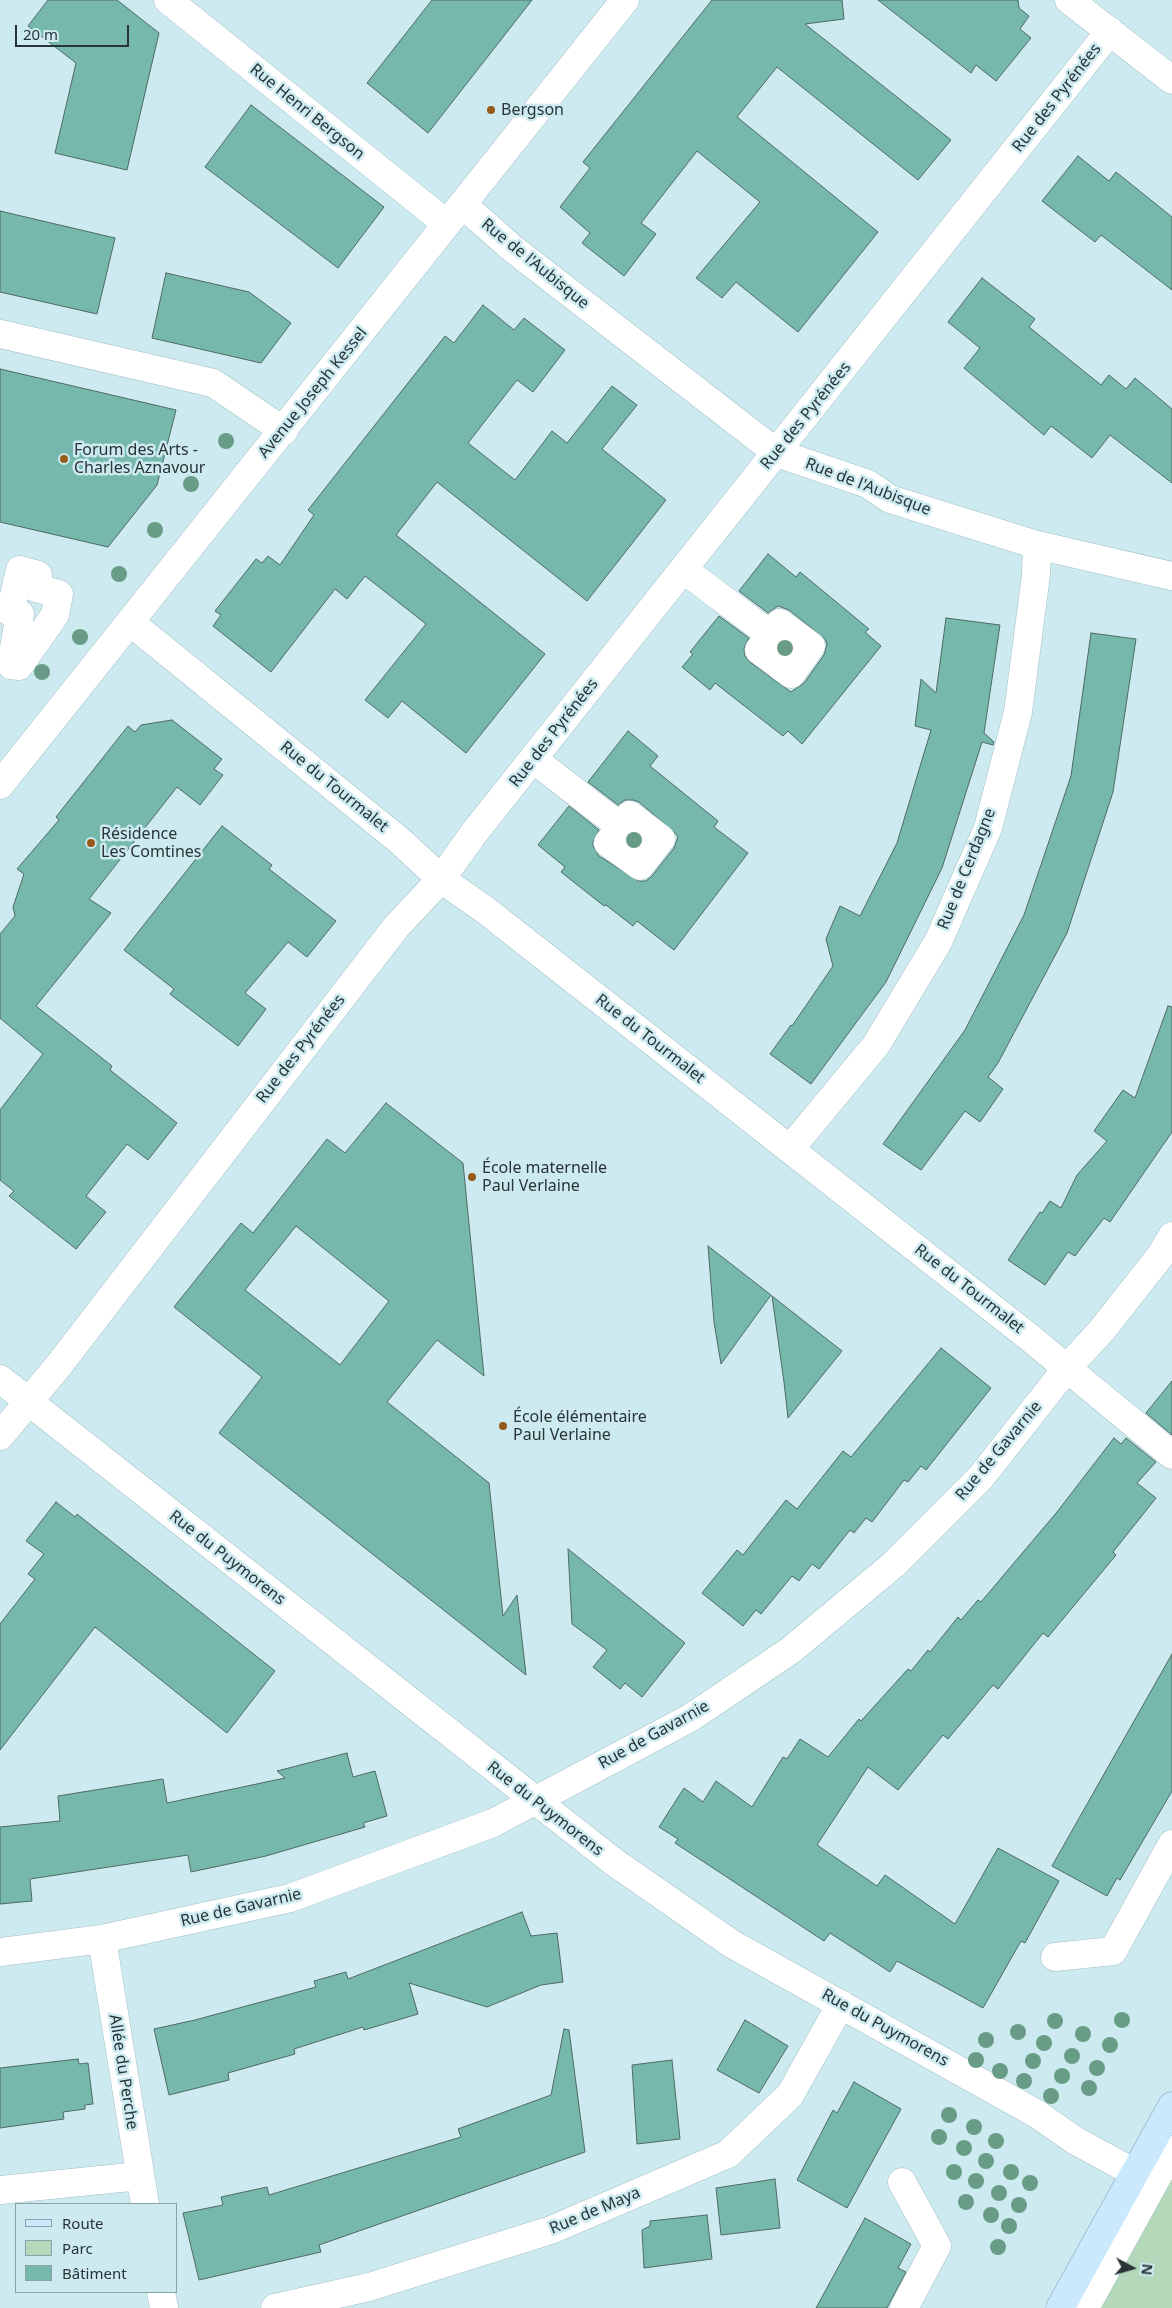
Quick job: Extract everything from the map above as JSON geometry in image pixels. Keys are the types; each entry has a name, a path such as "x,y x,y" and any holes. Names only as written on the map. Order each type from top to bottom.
{"main road":[{"path":"1060,2308 1172,2106"}],"street":[{"name":"Rue Henri Bergson","path":"168,0 455,214"},
{"name":"Avenue Joseph Kessel","path":"0,785 284,431 625,0"},
{"path":"1070,0 1172,80"},
{"name":"Rue des Pyrénées","path":"0,1436 396,927 441,879 474,832 777,453 1110,31"},
{"name":"Rue de l'Aubisque","path":"455,214 513,249 777,453 868,484 890,499 1037,545 1172,576"},
{"path":"0,334 213,383 284,431"},
{"name":"Rue de Cerdagne","path":"790,1149 876,1045 938,942 988,828 1018,712 1036,575 1037,545"},
{"path":"684,570 771,635"},
{"name":"Rue du Tourmalet","path":"130,622 400,841 441,879 484,909 790,1149 1067,1368 1172,1454"},
{"path":"533,759 621,827"},
{"name":"Rue de Gavarnie","path":"0,1952 102,1939 290,1898 493,1823 690,1718 791,1650 893,1565 982,1477 1067,1368 1108,1322 1161,1255 1172,1236"},
{"name":"Rue du Puymorens","path":"0,1379 614,1862 732,1944 1037,2114 1076,2141 1135,2172"},
{"path":"1055,1957 1112,1951 1172,1844"},
{"name":"Allée du Perche","path":"102,1939 145,2203"},
{"name":"Rue de Maya","path":"275,2308 369,2288 551,2230 728,2154 790,2095 841,2004"},
{"path":"1085,2308 1172,2150"},
{"path":"0,2190 140,2176"},
{"path":"902,2182 937,2246 904,2308"},
{"path":"161,2293 164,2308"}],"green space":[{"path":"1172,2177 1172,2308 1099,2308"}],"building":[{"path":"48,0 117,0 159,33 127,170 55,153 76,63 28,26"},
{"path":"432,0 532,0 428,133 367,83"},
{"path":"712,0 842,0 844,19 805,24 951,140 918,180 777,67 737,117 878,232 798,332 736,282 722,298 696,278 760,202 697,151 641,223 656,234 624,276 582,243 590,233 560,207 590,168 583,162"},
{"path":"878,0 1018,0 1019,8 1029,16 1020,29 1031,38 996,81 976,65 971,73"},
{"path":"251,105 384,207 338,268 205,167"},
{"path":"1078,156 1109,181 1116,172 1172,217 1172,290 1101,235 1095,242 1042,201"},
{"path":"0,211 115,238 97,314 0,292"},
{"path":"166,273 249,292 291,323 261,363 152,338"},
{"path":"982,278 1035,319 1029,327 1101,385 1109,375 1126,389 1135,378 1172,409 1172,483 1110,435 1092,458 1051,426 1044,435 964,368 980,348 948,322"},
{"path":"483,305 514,330 524,318 565,350 533,392 517,380 468,443 515,480 552,431 567,443 612,386 637,405 602,449 666,500 587,601 437,482 396,535 545,654 466,753 402,701 388,718 365,700 426,624 365,576 347,599 335,589 271,672 213,626 221,615 215,611 256,559 262,563 268,556 280,565 314,515 308,510 445,336 454,343"},
{"name":"Forum des Arts - Charles Aznavour","path":"0,369 176,410 157,485 108,547 0,522"},
{"path":"768,554 796,577 800,572 869,629 865,632 881,646 802,744 788,731 783,736 715,683 710,690 682,667 693,654 690,652 719,616 749,638 744,648 745,656 750,662 791,692 804,683 824,655 827,644 825,639 789,610 778,606 768,613 739,591"},
{"path":"946,618 1000,625 984,733 994,742 993,745 982,742 942,868 886,982 811,1084 770,1054 792,1026 833,966 826,939 840,906 860,916 897,843 931,730 915,726 921,679 936,693"},
{"path":"1091,633 1136,639 1113,792 1067,933 998,1063 988,1077 1003,1089 980,1122 965,1111 921,1170 883,1144 965,1030 1024,915 1071,776"},
{"path":"172,720 222,759 214,769 223,775 200,805 177,787 89,899 111,913 36,1006 112,1066 110,1070 177,1123 148,1160 127,1144 86,1196 106,1212 76,1249 9,1196 14,1191 0,1180 0,1110 43,1054 0,1018 0,934 15,916 13,907 24,874 17,869 59,820 56,817 128,726 135,732 141,725"},
{"path":"628,731 658,756 650,766 718,821 714,827 748,853 674,950 637,921 633,926 606,905 604,906 561,872 565,867 538,845 569,806 599,830 592,844 599,856 638,881 646,881 652,876 674,848 678,837 639,802 625,800 618,805 588,782"},
{"path":"222,826 272,865 269,869 336,921 307,957 288,942 245,993 266,1009 238,1046 170,994 174,989 124,950"},
{"path":"1168,1006 1172,1007 1172,1132 1110,1222 1104,1218 1075,1256 1068,1252 1045,1285 1008,1260 1040,1212 1042,1213 1050,1201 1061,1208 1077,1175 1107,1141 1094,1131 1123,1090 1135,1098"},
{"path":"386,1103 463,1163 484,1376 437,1340 387,1402 489,1483 503,1616 517,1595 526,1675 219,1433 262,1377 174,1307 241,1223 253,1233 327,1139 345,1153","holes":["296,1226 389,1301 340,1365 245,1290"]},
{"path":"708,1246 771,1295 721,1364 714,1322"},
{"path":"772,1296 842,1351 788,1418 784,1382"},
{"path":"941,1348 991,1388 926,1470 921,1466 908,1482 904,1480 872,1522 866,1518 854,1533 850,1530 819,1569 812,1564 799,1581 792,1576 761,1614 756,1610 743,1626 702,1593 737,1550 743,1555 786,1500 797,1509 843,1451 851,1457"},
{"path":"1172,1381 1172,1435 1146,1413"},
{"path":"1114,1438 1121,1444 1126,1438 1156,1462 1137,1483 1156,1498 1113,1552 1116,1555 1048,1637 1043,1633 998,1689 993,1685 948,1739 943,1735 898,1790 868,1767 817,1845 877,1886 885,1875 955,1924 998,1848 1059,1881 1025,1943 1021,1941 983,2008 897,1961 890,1972 830,1933 824,1941 675,1843 678,1839 659,1827 684,1788 703,1802 716,1781 752,1807 783,1757 787,1759 800,1739 828,1757 859,1719 861,1721 908,1669 911,1671 928,1650 930,1652 958,1617 961,1620 978,1600 981,1602 1057,1512"},
{"path":"56,1502 75,1517 77,1514 275,1671 227,1733 95,1627 0,1750 0,1624 35,1579 28,1574 44,1554 26,1541"},
{"path":"568,1549 685,1643 642,1697 625,1683 620,1689 593,1667 607,1650 572,1624"},
{"path":"1172,1654 1172,1791 1120,1880 1117,1878 1107,1896 1052,1866"},
{"path":"347,1753 353,1777 375,1771 387,1816 363,1823 365,1827 266,1856 191,1872 188,1855 30,1879 32,1901 0,1904 0,1827 60,1821 58,1796 163,1779 167,1803 285,1778 277,1771"},
{"path":"522,1912 531,1936 557,1933 563,1982 541,1985 487,2007 409,1983 418,2014 364,2030 363,2027 294,2049 295,2054 228,2073 229,2080 169,2095 154,2029 195,2020 316,1987 314,1981 346,1972 348,1979"},
{"path":"745,2020 788,2046 759,2093 717,2070"},
{"path":"564,2029 569,2030 585,2152 319,2245 321,2252 199,2280 183,2213 223,2205 221,2197 267,2187 269,2195 461,2137 458,2129 551,2095"},
{"path":"78,2059 79,2064 88,2063 93,2104 85,2105 85,2109 63,2112 64,2119 0,2128 0,2068"},
{"path":"672,2060 680,2139 637,2144 632,2065"},
{"path":"854,2082 901,2109 847,2208 797,2180 833,2110 837,2113"},
{"path":"775,2179 780,2228 721,2235 716,2188"},
{"path":"707,2215 712,2259 644,2268 642,2230 650,2226 650,2221"},
{"path":"865,2218 911,2244 898,2268 906,2272 887,2308 816,2308"}],"place":[{"name":"Bergson","path":"491,110"},
{"name":"Forum des Arts - Charles Aznavour","path":"64,459"},
{"name":"Résidence Les Comtines","path":"91,843"},
{"name":"École maternelle Paul Verlaine","path":"472,1177"},
{"name":"École élémentaire Paul Verlaine","path":"503,1426"}]}
